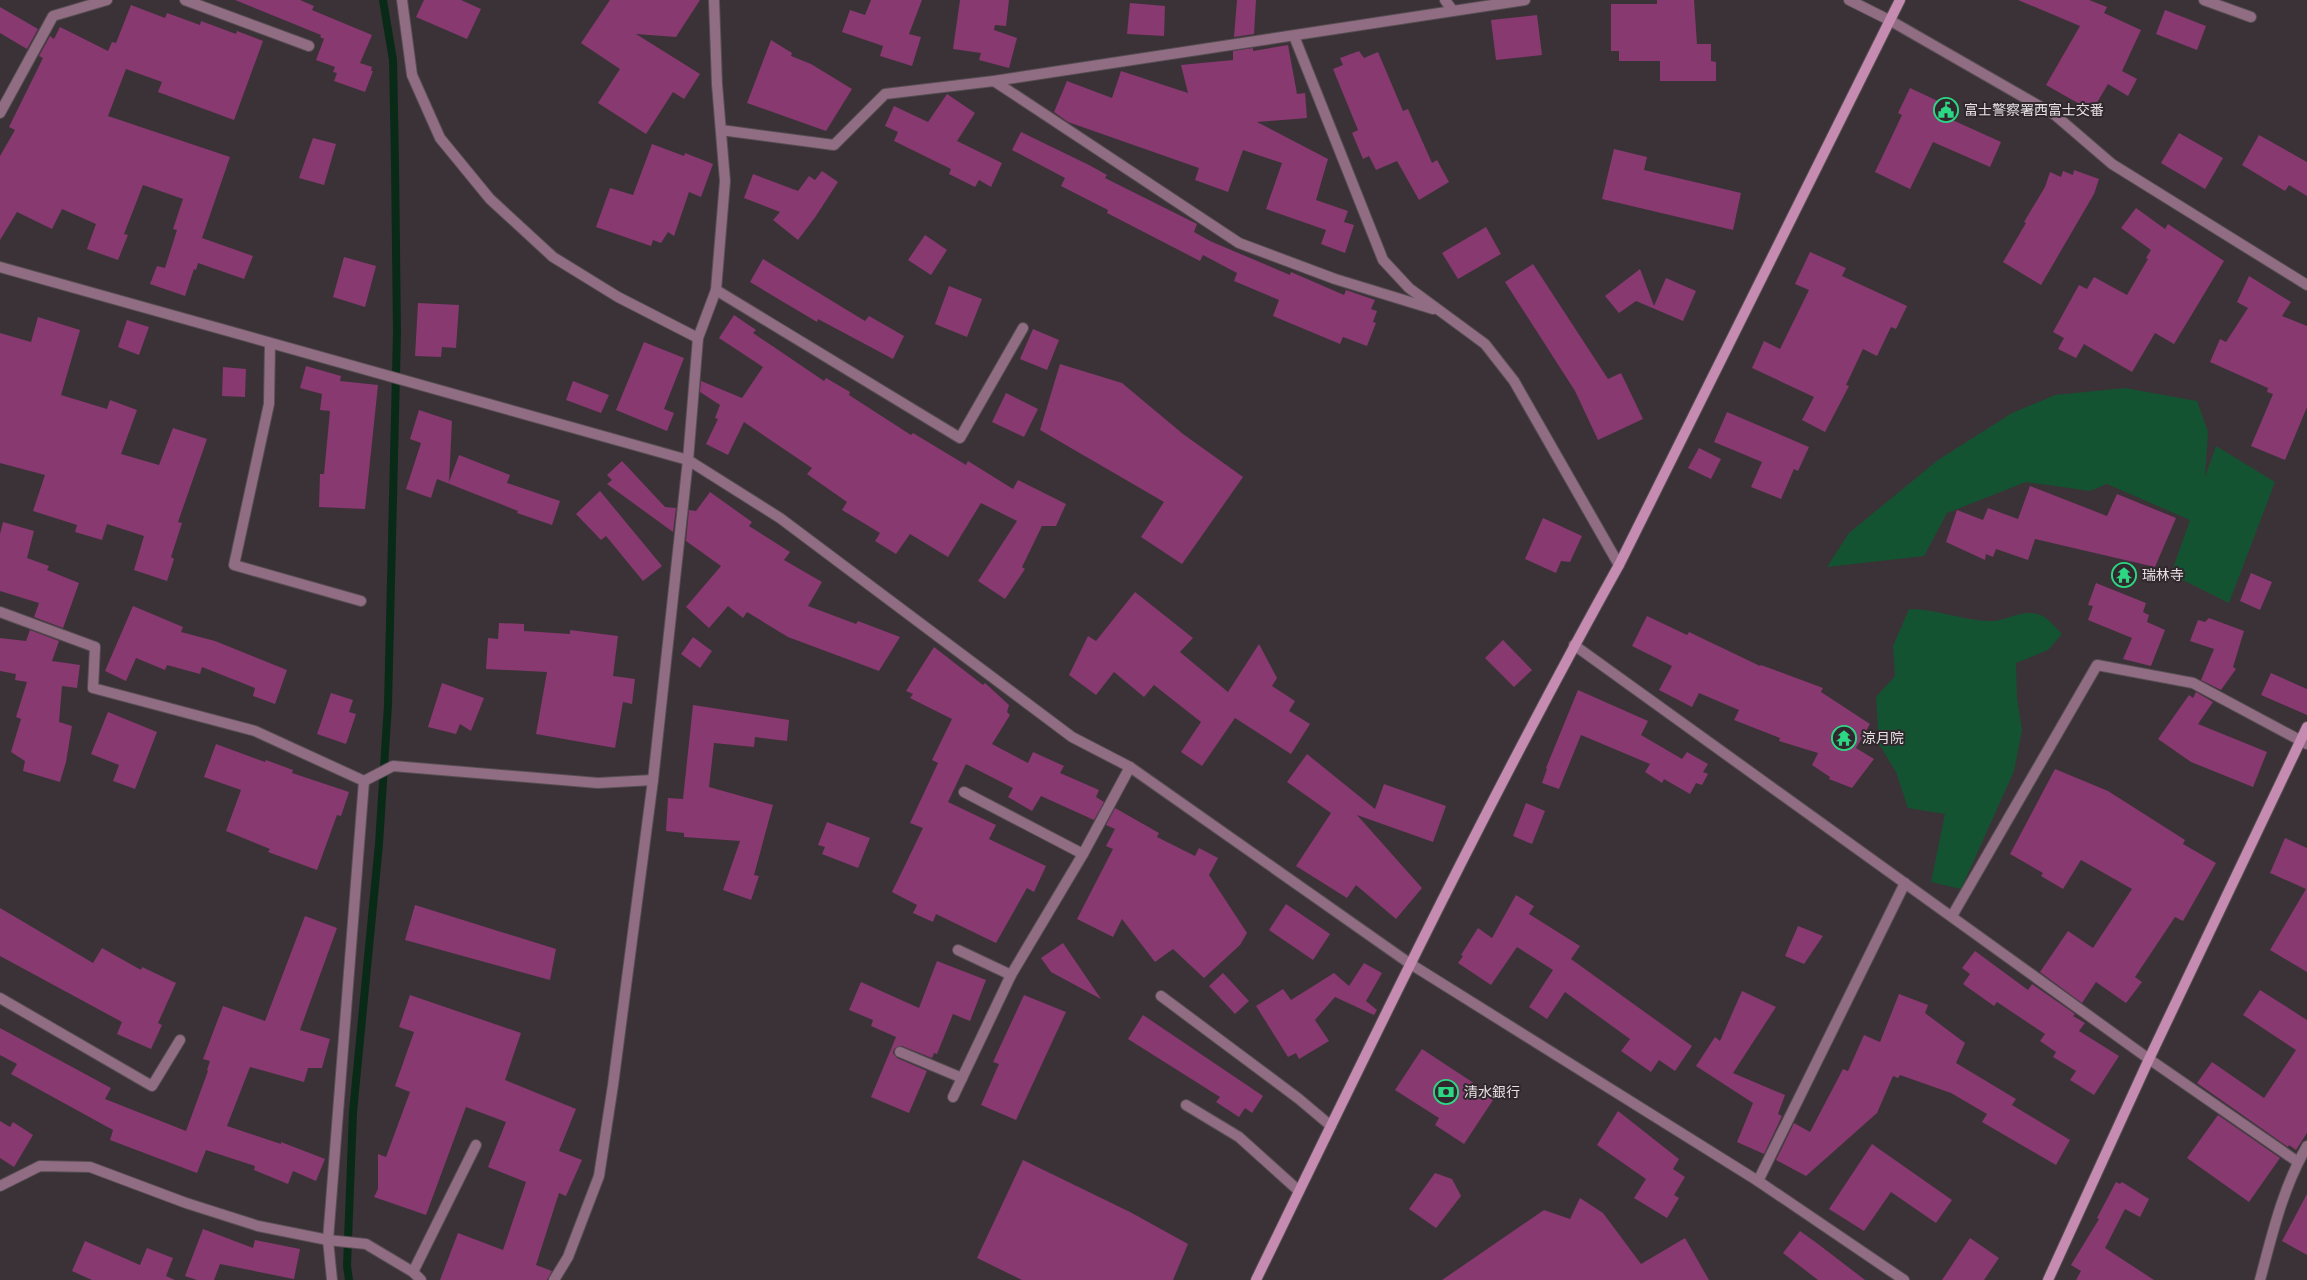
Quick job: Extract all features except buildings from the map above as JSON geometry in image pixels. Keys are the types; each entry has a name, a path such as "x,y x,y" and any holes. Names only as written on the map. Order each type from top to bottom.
{"street":[{"path":"0,113 53,16 107,0"},
{"path":"185,0 309,46"},
{"path":"402,0 412,76 440,138 490,199 554,257 618,296 698,338"},
{"path":"554,1280 568,1257 599,1176 613,1086 653,780 688,460 698,338 716,290 724,181 714,0"},
{"path":"1444,0 1453,11"},
{"path":"720,130 834,145 885,94 994,81 1525,0"},
{"path":"1848,0 1890,21 2054,115 2112,164 2307,285"},
{"path":"1256,1280 1410,963 1574,645 1619,565 1900,0"},
{"path":"2204,0 2250,17"},
{"path":"1294,36 1383,260 1410,288 1485,344 1514,381 1619,565"},
{"path":"994,81 1239,243 1335,279 1440,311"},
{"path":"0,267 688,460 780,518 1072,737 1130,767 1410,963 1758,1181 1904,1280"},
{"path":"716,290 960,438 1023,328"},
{"path":"270,343 269,404 234,565 361,601"},
{"path":"0,612 94,646 93,688 255,732 366,780"},
{"path":"1574,645 2149,1059 2298,1162"},
{"path":"1952,916 2097,665 2194,683 2304,742"},
{"path":"2048,1280 2149,1059 2304,742 2307,727"},
{"path":"366,780 393,766 598,783 653,780"},
{"path":"954,1097 1011,975 1083,854 1130,767"},
{"path":"332,1280 328,1240 366,780"},
{"path":"964,792 1083,854"},
{"path":"1758,1181 1906,883"},
{"path":"958,950 1011,975"},
{"path":"1160,996 1299,1099 1330,1126"},
{"path":"0,998 152,1086 180,1040"},
{"path":"900,1052 962,1078"},
{"path":"1186,1104 1239,1137 1300,1190"},
{"path":"413,1272 476,1145"},
{"path":"2260,1280 2276,1218 2298,1162 2307,1146"},
{"path":"0,1186 40,1166 90,1168 258,1226 328,1240 366,1244 413,1272 421,1280"}],"green space":[{"path":"2125,388 2197,401 2208,432 2205,477 2216,446 2275,482 2229,603 2171,574 2190,520 2107,484 2090,491 2026,482 1947,513 1924,556 1827,567 1849,533 1938,460 2012,413 2055,395"},
{"path":"1909,609 1989,621 2026,613 2036,614 2048,620 2062,634 2048,650 2016,663 2017,698 2022,730 2014,771 1961,889 1931,882 1945,814 1908,808 1896,772 1879,744 1876,697 1895,676 1893,646"}],"waterway":[{"path":"349,1280 347,1266 353,1112 379,844 388,705 397,333 393,60 383,0"}],"place":[{"name":"富士警察署西富士交番","path":"1946,110"},
{"name":"瑞林寺","path":"2124,575"},
{"name":"涼月院","path":"1844,738"},
{"name":"清水銀行","path":"1446,1092"}]}
